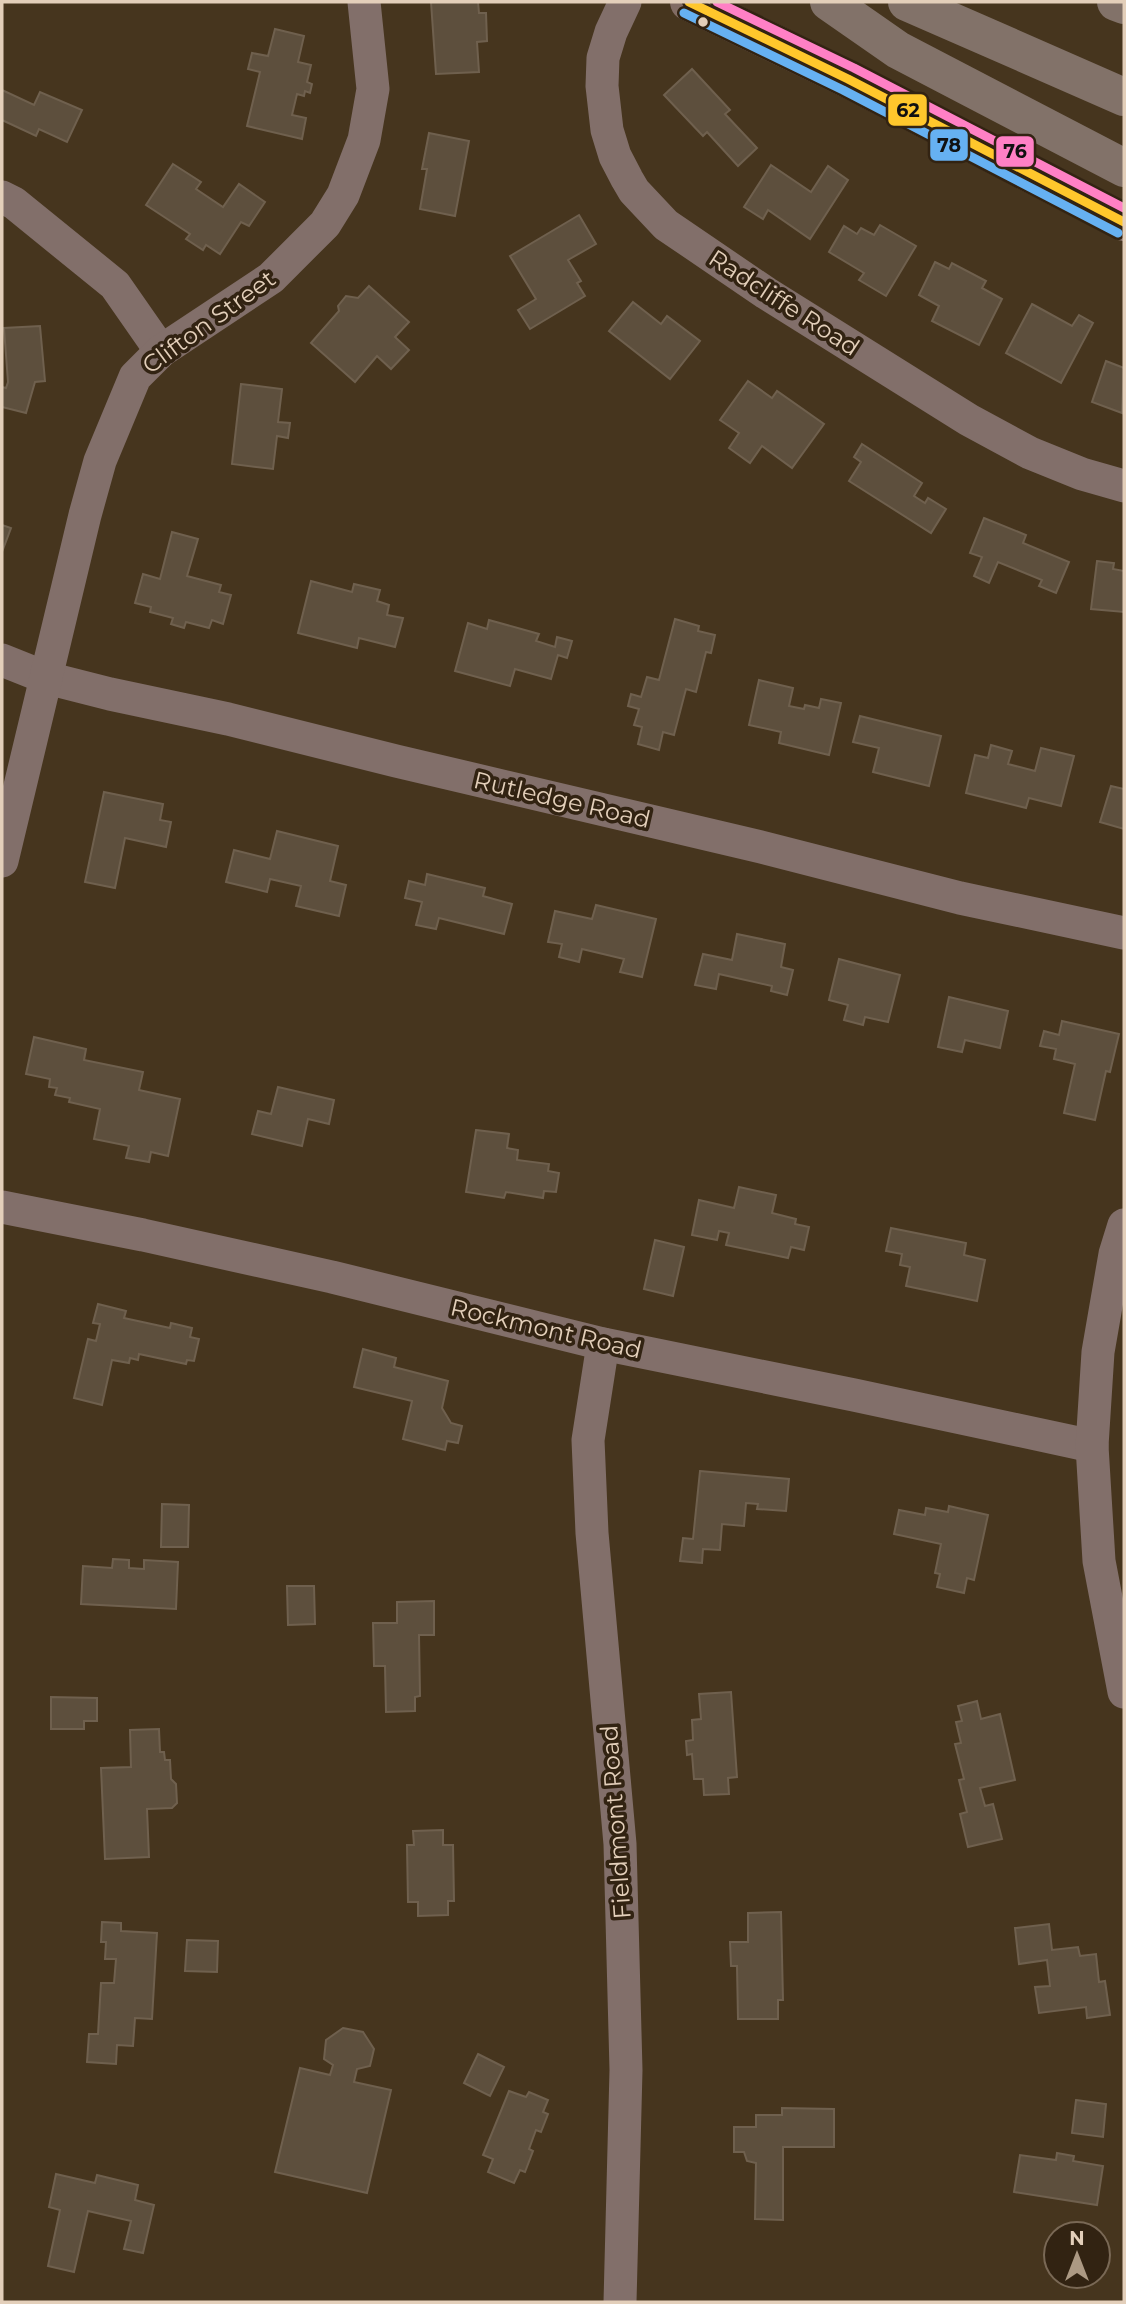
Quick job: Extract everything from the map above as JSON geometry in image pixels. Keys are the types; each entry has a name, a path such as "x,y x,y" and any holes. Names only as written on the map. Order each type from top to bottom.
{"highway":[{"path":"829,2 898,50 1124,168"},
{"path":"907,2 1124,97"},
{"path":"1116,2 1124,5"}],"main road":[{"path":"689,2 838,74 1124,222"}],"street":[{"name":"Clifton Street","path":"2,861 100,461 135,377 161,351 271,278 325,224 343,195 364,140 373,89 364,2"},
{"name":"Radcliffe Road","path":"625,2 603,58 602,86 610,144 634,191 666,225 766,293 969,420 1030,453 1082,474 1124,486"},
{"path":"2,197 14,203 115,285 161,351"},
{"name":"Rutledge Road","path":"2,660 47,678 110,694 228,719 761,847 960,898 1124,933"},
{"name":"Rockmont Road","path":"2,1207 332,1277 603,1344 1092,1446"},
{"path":"1124,1225 1115,1255 1098,1352 1092,1446 1099,1561 1124,1692"},
{"name":"Fieldmont Road","path":"603,1344 588,1440 592,1533 619,1832 622,1896 626,2070 620,2302"}],"building":[{"path":"431,2 478,2 479,13 486,13 487,41 477,42 479,72 436,74"},
{"path":"275,29 304,36 298,62 311,65 307,82 312,84 310,93 305,91 304,96 297,94 292,115 306,118 302,139 247,126 260,72 248,69 252,53 268,56"},
{"path":"692,69 730,110 725,114 757,148 738,166 707,132 703,136 664,95"},
{"path":"2,90 34,105 40,92 82,110 67,142 39,129 36,136 2,120"},
{"path":"429,133 469,141 455,216 420,209 427,169 422,169"},
{"path":"173,164 201,182 196,189 223,207 239,184 265,202 249,226 241,222 220,254 206,245 203,250 186,239 190,234 146,205"},
{"path":"771,165 811,192 828,166 848,180 810,239 768,210 763,219 744,207"},
{"path":"579,215 596,244 568,260 581,281 577,283 585,296 530,329 518,310 536,299 510,256"},
{"path":"880,225 916,246 886,296 859,280 864,273 829,252 844,226 857,234 861,228 874,235"},
{"path":"935,262 949,269 952,263 986,281 982,288 1002,299 979,345 932,321 939,306 919,295"},
{"path":"369,286 409,322 395,337 409,350 391,369 377,356 355,382 311,343 339,311 338,306 346,296 358,298"},
{"path":"633,302 661,324 667,316 700,341 670,379 609,331"},
{"path":"1032,304 1072,326 1079,315 1093,323 1061,383 1006,353"},
{"path":"40,326 45,381 35,382 26,413 2,407 2,387 6,388 8,382 4,328"},
{"path":"1106,361 1124,368 1122,413 1092,402"},
{"path":"748,381 772,398 777,391 824,424 792,468 762,446 750,463 729,448 739,433 720,420"},
{"path":"241,384 282,389 278,422 290,423 288,438 277,436 273,469 232,464"},
{"path":"862,444 922,483 914,496 925,503 928,498 946,509 931,533 849,481 861,462 854,457"},
{"path":"984,518 1026,535 1023,543 1069,562 1056,593 1039,586 1042,580 998,562 989,583 974,576 982,557 970,553"},
{"path":"2,525 11,528 2,552"},
{"path":"172,532 198,539 187,576 221,585 219,592 231,595 223,624 212,620 209,628 186,622 184,628 171,624 173,618 150,612 151,607 135,603 143,574 160,579"},
{"path":"1097,561 1114,563 1113,569 1124,571 1124,612 1091,609"},
{"path":"311,581 352,592 354,584 380,590 377,601 389,605 387,615 403,618 395,647 359,638 357,648 298,633"},
{"path":"675,619 699,626 698,631 715,635 711,653 706,652 696,692 686,689 674,735 663,732 659,750 638,744 642,727 634,725 639,709 628,706 631,694 641,697 647,677 659,680"},
{"path":"489,620 539,634 536,641 555,647 557,637 572,641 567,658 558,655 551,679 515,669 510,686 455,671 468,623 487,629"},
{"path":"759,680 793,688 789,706 819,708 821,699 841,703 829,755 779,743 781,732 749,725"},
{"path":"860,716 941,736 929,786 873,772 879,748 853,742"},
{"path":"991,745 1012,751 1008,764 1035,771 1041,748 1074,756 1061,806 1029,798 1026,808 966,793 975,755 988,758"},
{"path":"1111,786 1124,789 1124,829 1100,822"},
{"path":"104,792 163,804 160,820 171,822 166,847 125,838 115,888 85,882"},
{"path":"277,831 338,846 330,881 346,885 339,916 296,906 301,886 270,879 267,892 226,882 234,850 270,859"},
{"path":"427,874 485,888 483,896 512,904 504,934 439,918 436,929 416,925 422,902 405,898 409,881 425,885"},
{"path":"596,905 656,919 642,977 620,972 624,959 582,949 579,962 559,957 562,944 548,942 555,911 592,919"},
{"path":"737,934 785,944 781,967 793,970 787,995 771,991 772,986 719,974 716,989 695,985 703,954 732,960"},
{"path":"839,959 900,975 888,1022 865,1017 863,1025 844,1020 848,1005 829,1000"},
{"path":"949,997 1008,1011 1000,1048 965,1040 962,1052 938,1047"},
{"path":"1062,1021 1119,1034 1110,1072 1106,1071 1095,1120 1064,1113 1075,1064 1054,1059 1056,1049 1040,1046 1044,1031 1059,1035"},
{"path":"34,1037 86,1049 84,1060 143,1072 139,1090 180,1099 168,1156 151,1152 149,1162 126,1158 129,1146 94,1139 100,1109 69,1102 70,1098 55,1095 57,1088 49,1087 50,1079 26,1074"},
{"path":"278,1087 334,1100 329,1124 308,1119 302,1146 252,1134 258,1111 271,1114"},
{"path":"476,1130 509,1134 507,1148 518,1150 517,1160 549,1164 548,1171 559,1173 556,1192 544,1191 543,1198 506,1192 504,1198 466,1192"},
{"path":"739,1187 776,1195 772,1213 796,1219 795,1224 809,1227 804,1250 791,1247 788,1258 726,1245 729,1233 719,1231 717,1240 692,1235 699,1200 734,1208"},
{"path":"891,1228 966,1243 964,1255 985,1260 977,1301 906,1286 910,1267 900,1265 902,1254 886,1251"},
{"path":"655,1240 684,1247 673,1296 644,1289"},
{"path":"98,1304 126,1311 124,1318 170,1328 171,1323 192,1328 190,1337 199,1339 194,1361 187,1360 186,1364 139,1354 138,1360 130,1358 129,1363 112,1360 102,1405 74,1398 88,1339 96,1341 100,1324 93,1323"},
{"path":"363,1349 396,1358 394,1367 448,1381 442,1408 451,1423 462,1426 458,1443 447,1441 445,1450 403,1439 412,1401 354,1387"},
{"path":"700,1471 789,1479 786,1511 757,1509 758,1504 746,1503 744,1526 722,1524 720,1550 703,1549 702,1563 680,1561 683,1538 693,1539"},
{"path":"162,1504 189,1505 188,1547 161,1547"},
{"path":"949,1506 988,1515 974,1580 967,1578 964,1593 937,1587 940,1574 935,1573 941,1544 894,1534 899,1510 925,1515 926,1508 948,1512"},
{"path":"113,1559 129,1560 129,1568 144,1569 144,1560 178,1562 176,1609 81,1604 83,1566 112,1568"},
{"path":"287,1586 314,1586 315,1624 288,1625"},
{"path":"434,1601 434,1635 419,1635 420,1696 415,1697 415,1711 386,1712 385,1666 374,1666 373,1623 397,1623 397,1602"},
{"path":"731,1692 737,1777 728,1778 729,1794 704,1795 703,1779 694,1779 692,1754 687,1755 686,1741 693,1740 692,1720 701,1719 699,1694"},
{"path":"51,1697 97,1698 97,1721 84,1721 84,1729 51,1729"},
{"path":"977,1701 981,1719 1000,1714 1015,1780 980,1788 985,1806 993,1804 1002,1839 968,1847 960,1814 967,1812 959,1780 964,1779 955,1744 961,1743 956,1722 962,1721 958,1706"},
{"path":"159,1729 160,1752 164,1752 165,1760 170,1760 177,1803 172,1808 147,1809 149,1857 105,1859 101,1768 131,1767 130,1730"},
{"path":"443,1830 443,1845 453,1845 454,1901 448,1901 448,1915 418,1916 418,1902 408,1902 407,1845 414,1845 413,1831"},
{"path":"781,1912 783,2000 778,2000 778,2019 738,2019 737,1966 731,1966 730,1942 748,1942 748,1913"},
{"path":"102,1922 121,1923 121,1931 157,1933 152,2019 135,2018 133,2046 117,2045 116,2064 87,2062 89,2034 98,2034 101,1983 114,1983 116,1959 105,1959 106,1942 101,1942"},
{"path":"1049,1924 1052,1950 1078,1947 1080,1956 1096,1954 1099,1982 1105,1981 1110,2015 1087,2018 1086,2007 1039,2013 1035,1987 1050,1986 1047,1960 1019,1964 1015,1928"},
{"path":"187,1940 218,1941 217,1972 185,1971"},
{"path":"343,2028 363,2032 374,2049 370,2066 357,2069 354,2082 391,2090 367,2193 275,2172 300,2068 330,2075 333,2065 324,2059 326,2040"},
{"path":"478,2054 504,2067 490,2096 464,2083"},
{"path":"509,2091 526,2097 529,2092 548,2100 543,2112 548,2114 541,2132 536,2130 529,2149 533,2151 525,2172 520,2170 514,2183 488,2172 493,2159 483,2155"},
{"path":"1076,2100 1106,2104 1103,2137 1072,2133"},
{"path":"782,2108 834,2109 834,2147 783,2147 783,2220 755,2219 756,2163 747,2161 744,2152 734,2152 734,2127 756,2127 756,2115 782,2115"},
{"path":"1057,2153 1074,2156 1073,2161 1103,2166 1097,2205 1014,2192 1020,2155 1056,2160"},
{"path":"56,2174 95,2183 97,2175 138,2185 135,2200 154,2205 143,2253 124,2249 131,2221 88,2211 74,2272 48,2266 60,2210 49,2207"}],"transit line":[{"name":"62","path":"689,2 848,79 1124,222"},
{"name":"76","path":"717,2 854,68 1124,208"},
{"name":"78","path":"684,13 843,90 1118,233"}]}
